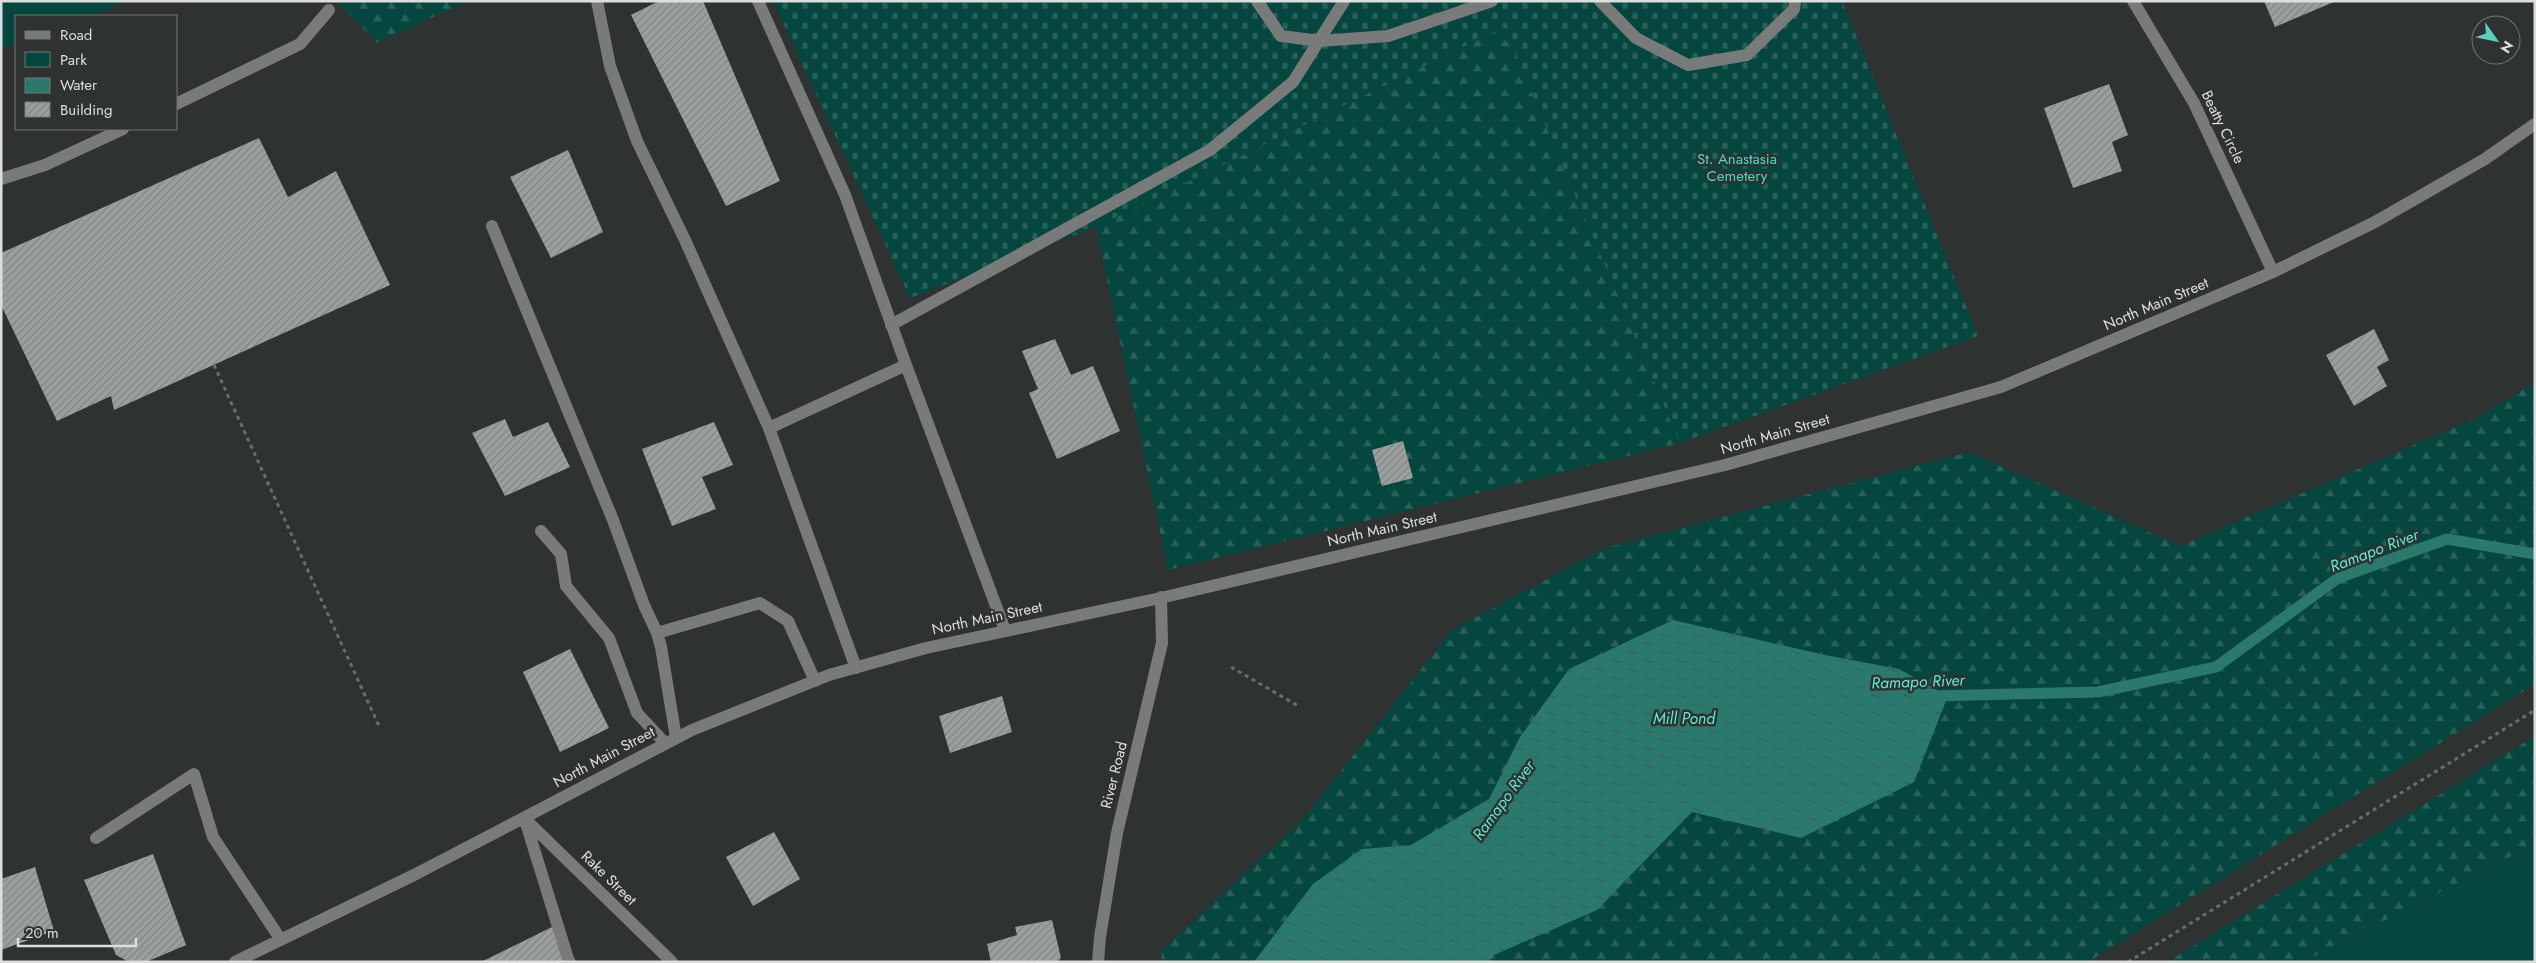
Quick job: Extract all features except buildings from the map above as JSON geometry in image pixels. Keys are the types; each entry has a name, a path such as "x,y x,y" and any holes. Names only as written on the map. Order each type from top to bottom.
{"street":[{"path":"596,1 610,66 636,141 685,240 770,428 856,668"},
{"path":"758,1 845,195 1005,630"},
{"path":"1256,1 1281,36 1320,41 1388,36 1492,1"},
{"path":"891,324 1210,150 1293,82 1344,1"},
{"path":"1600,1 1636,38 1688,65 1747,55 1794,9 1795,1"},
{"name":"Beatty Circle","path":"2133,1 2194,103 2273,272"},
{"path":"178,103 300,44 329,10"},
{"name":"North Main Street","path":"235,962 524,818 692,730 815,681 926,648 1161,597 1725,465 2001,387 2273,272 2375,222 2485,158 2535,124"},
{"path":"1,178 45,165 121,130"},
{"path":"492,226 613,520 644,605 657,633 661,647 671,741"},
{"path":"770,428 906,365"},
{"path":"541,531 561,554 566,586 609,638 637,713 671,741"},
{"name":"River Road","path":"1098,962 1100,937 1117,833 1162,643 1161,597"},
{"path":"657,633 760,603 788,621 815,681"},
{"path":"96,838 194,774 213,836 280,940"},
{"path":"524,818 570,962"},
{"name":"Rake Street","path":"524,818 672,962"}],"path":[{"path":"214,365 379,726"},
{"path":"1231,667 1300,707"},
{"path":"2128,962 2535,710"}],"green space":[{"path":"1,1 129,1 92,15 15,15 15,44 1,49"},
{"path":"336,1 468,1 377,43"},
{"name":"St. Anastasia Cemetery","path":"773,1 1842,1 1978,336 1680,443 1504,27 1096,227 910,298"},
{"path":"1504,27 1680,443 1168,570 1096,227"},
{"path":"2535,383 2535,684 2088,962 1161,962 1162,950 1305,817 1452,630 1605,548 1969,452 2180,546 2474,419"},
{"path":"2535,736 2535,844 2303,962 2167,962"},
{"path":"2535,844 2535,962 2303,962"}],"water":[{"name":"Mill Pond","path":"1673,620 1825,655 1899,669 1948,696 1914,782 1801,838 1692,812 1597,910 1494,955 1489,962 1254,962 1313,884 1362,849 1411,845 1489,799 1520,737 1569,669"}],"waterway":[{"name":"Ramapo River","path":"1933,696 2098,692 2216,667 2338,578 2447,539 2535,554"}]}
